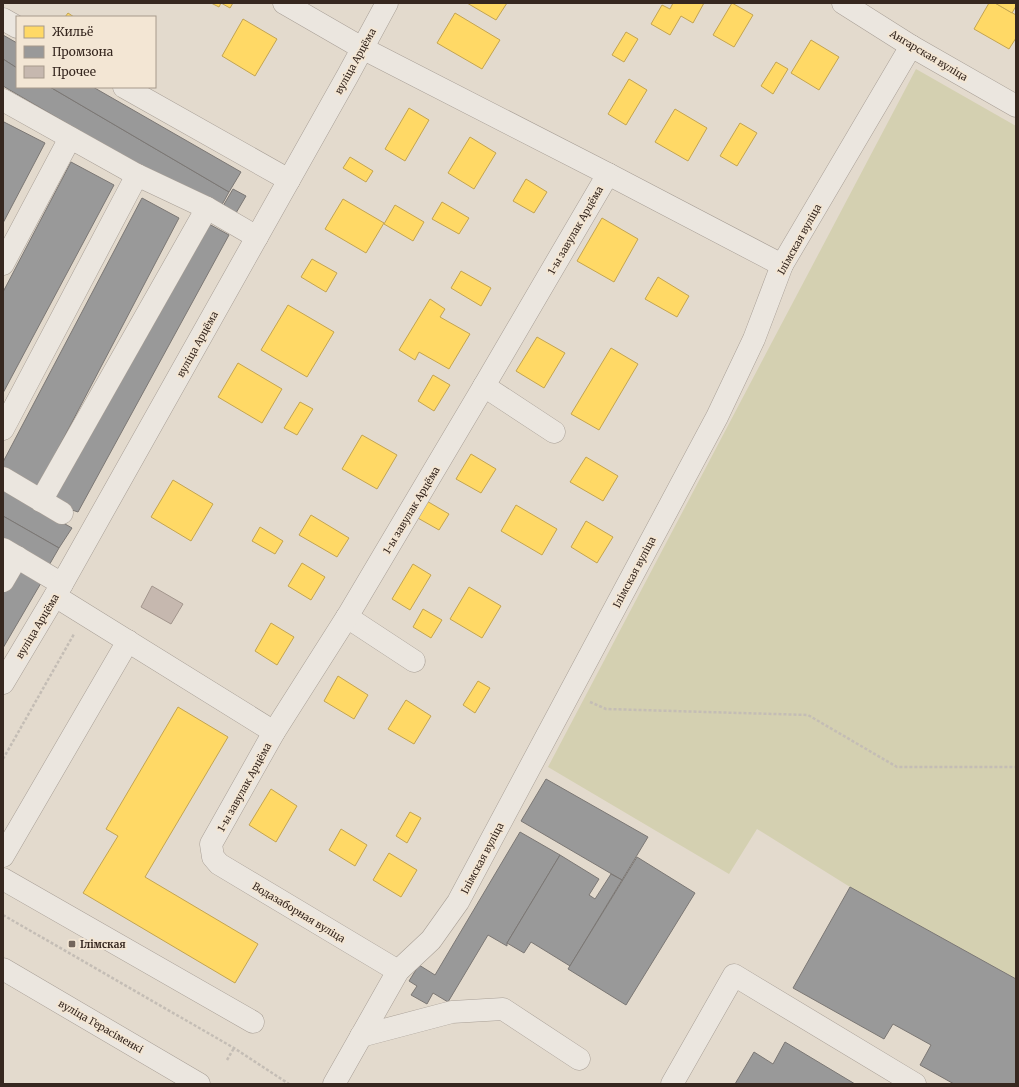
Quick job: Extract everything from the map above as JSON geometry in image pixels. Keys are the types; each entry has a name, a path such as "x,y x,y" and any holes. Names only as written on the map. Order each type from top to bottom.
{"street":[{"name":"1-ы завулак Арцёма","path":"284,3 362,48 782,265"},
{"name":"вуліца Арцёма","path":"3,683 59,590 387,3"},
{"path":"848,7 876,3"},
{"name":"Ангарская вуліца","path":"848,7 911,46 1016,106"},
{"path":"3,19 16,26"},
{"name":"Ілімская вуліца","path":"334,1084 398,971 430,940 458,902 717,417 754,339 782,265 911,46"},
{"path":"126,88 289,180"},
{"path":"3,100 137,176 207,208 257,237"},
{"path":"3,264 70,138"},
{"name":"1-ы завулак Арцёма","path":"211,844 274,732 347,617 608,174"},
{"path":"3,429 137,176"},
{"path":"41,501 207,208"},
{"path":"484,386 554,432"},
{"path":"3,478 62,513"},
{"path":"3,580 10,553 59,590 82,613 274,732"},
{"path":"347,617 414,661"},
{"path":"3,856 128,642"},
{"name":"Водазаборная вуліца","path":"211,844 213,857 219,864 398,971"},
{"path":"3,879 253,1022"},
{"name":"вуліца Герасіменкі","path":"3,969 199,1084"},
{"path":"672,1084 734,975 915,1084"},
{"path":"361,1036 452,1012 502,1009 579,1059"}],"path":[{"path":"3,759 74,635 82,613"},
{"path":"570,692 606,709 808,715 897,767 1016,767"},
{"path":"3,916 234,1048 289,1084"},
{"path":"227,1060 234,1048"}],"shaded area":[{"path":"916,69 1016,126 1016,979 850,887 757,829 729,874 548,767"}],"building: Жильё":[{"path":"211,3 221,3 219,7"},
{"path":"221,3 233,3 230,8"},
{"path":"467,3 507,3 496,20"},
{"path":"673,3 704,3 693,23 681,16 670,35 651,24 662,5 670,9"},
{"path":"732,3 753,15 734,47 713,35"},
{"path":"989,3 995,3 1016,15 1016,38 1009,49 974,29"},
{"path":"995,3 1016,3 1016,6 1012,13"},
{"path":"68,13 72,16 66,16"},
{"path":"455,13 500,40 482,69 437,43"},
{"path":"243,19 277,39 255,76 222,56"},
{"path":"626,32 638,39 624,62 612,55"},
{"path":"811,40 839,57 819,90 791,73"},
{"path":"776,62 788,69 773,94 761,86"},
{"path":"629,79 647,90 626,125 608,114"},
{"path":"409,108 429,120 405,161 385,149"},
{"path":"675,109 707,128 688,161 655,142"},
{"path":"740,123 757,133 737,166 720,156"},
{"path":"470,137 496,153 474,189 448,173"},
{"path":"350,157 373,171 366,182 343,168"},
{"path":"526,179 547,192 534,213 513,201"},
{"path":"343,199 384,223 366,253 325,229"},
{"path":"442,202 469,218 459,234 432,219"},
{"path":"395,205 424,222 413,241 384,224"},
{"path":"602,218 638,239 614,282 577,261"},
{"path":"312,259 337,273 326,292 301,277"},
{"path":"461,271 491,288 481,306 451,288"},
{"path":"658,277 689,296 677,317 645,299"},
{"path":"430,299 445,309 440,317 470,334 449,369 419,352 415,360 399,350"},
{"path":"288,305 334,332 307,377 261,350"},
{"path":"537,337 565,353 544,388 516,371"},
{"path":"611,348 638,364 599,430 571,414"},
{"path":"238,363 282,389 262,423 218,397"},
{"path":"433,375 450,385 434,411 418,401"},
{"path":"300,402 313,409 297,435 284,428"},
{"path":"362,435 397,455 377,489 342,469"},
{"path":"471,454 496,469 481,493 456,479"},
{"path":"586,457 618,476 603,501 570,482"},
{"path":"173,480 213,504 191,541 151,517"},
{"path":"425,500 449,514 439,530 416,517"},
{"path":"516,505 557,529 542,555 501,531"},
{"path":"311,515 349,538 337,557 299,535"},
{"path":"586,521 613,537 597,563 571,547"},
{"path":"260,527 283,541 275,554 252,541"},
{"path":"302,563 325,577 311,600 288,586"},
{"path":"413,564 431,575 410,610 392,599"},
{"path":"469,587 501,606 482,638 450,619"},
{"path":"423,609 442,620 431,638 413,627"},
{"path":"271,623 294,637 277,665 255,651"},
{"path":"338,676 368,695 354,719 324,701"},
{"path":"478,681 490,688 475,713 463,705"},
{"path":"406,700 431,716 414,744 388,729"},
{"path":"178,707 228,737 145,877 258,944 235,983 83,893 118,836 106,829"},
{"path":"271,789 297,806 276,842 249,825"},
{"path":"410,812 421,818 407,843 396,836"},
{"path":"341,829 367,845 355,866 329,850"},
{"path":"389,853 417,870 401,897 373,880"}],"building: Промзона":[{"path":"3,35 16,42 16,67 3,59"},
{"path":"3,59 16,67 16,88 52,88 229,192 218,212 3,86"},
{"path":"52,88 95,88 241,172 229,192"},
{"path":"4,122 45,143 3,223 3,124"},
{"path":"71,162 114,185 3,393 3,292"},
{"path":"233,189 246,196 236,213 223,206"},
{"path":"142,198 179,218 37,489 3,471 3,462"},
{"path":"209,224 229,235 78,512 49,502"},
{"path":"3,488 72,528 59,548 3,516"},
{"path":"3,516 59,548 48,567 3,542"},
{"path":"17,569 41,583 3,648 3,593"},
{"path":"546,779 648,837 622,880 521,821"},
{"path":"520,832 560,855 507,943 507,946 488,935 448,1002 433,993 427,1004 411,995 417,986 409,981 419,965 435,975"},
{"path":"560,855 599,879 589,895 595,899 611,874 622,880 570,966 531,942 524,953 507,943"},
{"path":"637,857 695,893 626,1005 568,969"},
{"path":"850,887 1016,979 1016,1084 954,1084 920,1065 931,1045 893,1024 884,1039 793,988"},
{"path":"785,1042 855,1084 735,1084 754,1052 773,1064"}],"building: Прочее":[{"path":"152,586 183,604 171,624 141,607"}],"place":[{"name":"Ілімская","path":"72,944"}]}
